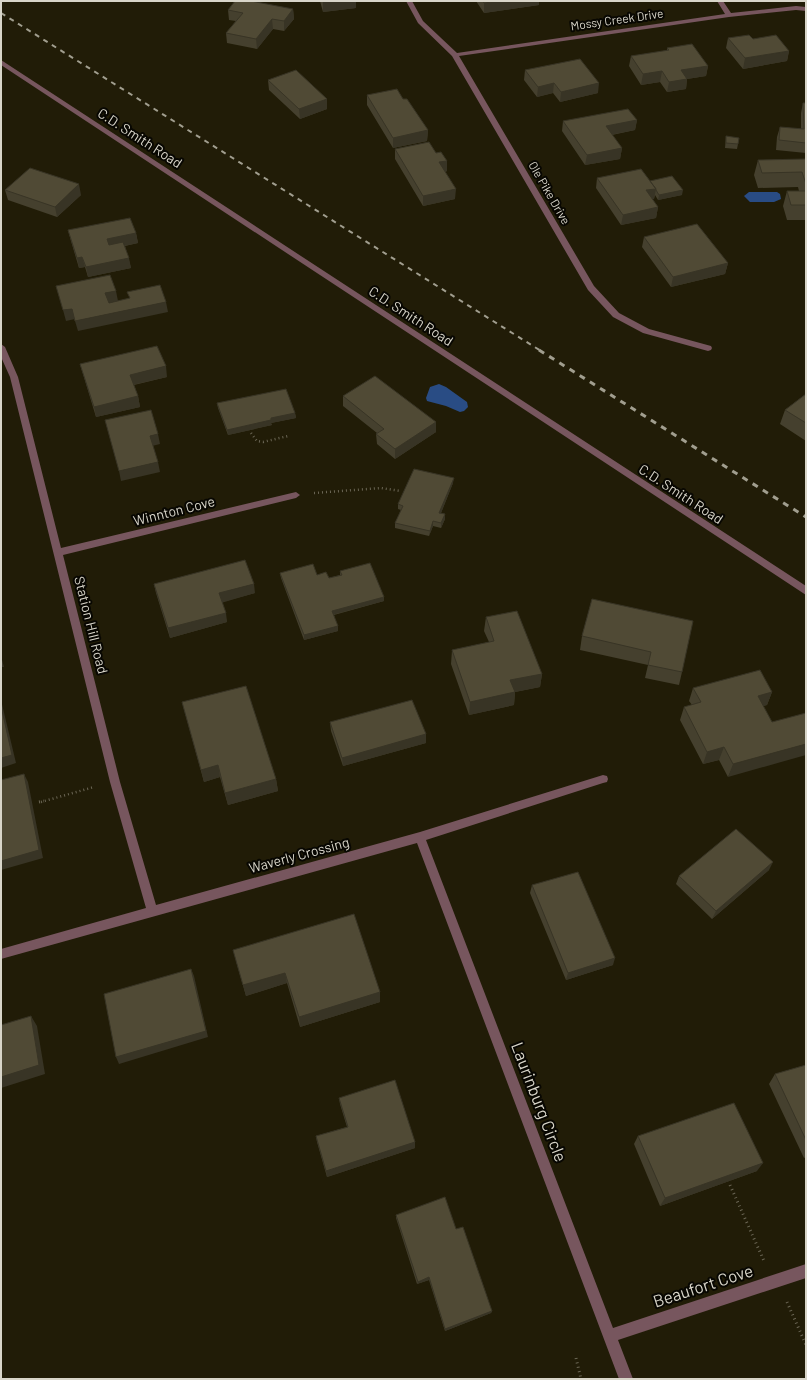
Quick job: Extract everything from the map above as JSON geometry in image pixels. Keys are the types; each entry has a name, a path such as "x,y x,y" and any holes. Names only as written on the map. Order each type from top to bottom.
{"street":[{"name":"Ole Pike Drive","path":"409,1 420,22 455,55 591,288 616,315 646,331 708,348"},
{"path":"720,1 729,15"},
{"name":"Mossy Creek Drive","path":"455,55 729,15 796,8 806,9"},
{"name":"C.D. Smith Road","path":"1,62 806,591"},
{"name":"Station Hill Road","path":"1,348 14,377 59,552 115,782 152,910"},
{"name":"Winnton Cove","path":"59,552 296,495"},
{"name":"Waverly Crossing","path":"1,954 152,910 420,837 603,779"},
{"name":"Laurinburg Circle","path":"420,837 626,1379"},
{"name":"Beaufort Cove","path":"610,1336 806,1271"}],"path":[{"path":"251,433 257,441 263,442 288,436"},
{"path":"296,495 381,488 401,491"},
{"path":"39,802 115,782"},
{"path":"730,1185 806,1345"},
{"path":"576,1358 581,1379"}],"water":[{"path":"749,192 777,192 780,194 781,199 774,202 750,202 744,196"},
{"path":"439,384 446,387 467,402 468,407 464,411 460,412 446,406 427,401 426,398 430,387"}],"building":[{"path":"235,1 251,1 293,9 284,21 272,19 256,39 226,33 243,13 228,10"},
{"path":"483,1 499,1 484,3"},
{"path":"749,35 753,39 776,35 789,51 745,58 728,38"},
{"path":"692,44 708,66 681,70 687,79 669,82 662,71 643,74 631,56 669,50 667,48"},
{"path":"580,59 599,83 561,92 554,83 538,87 525,70"},
{"path":"296,70 327,99 299,109 268,80"},
{"path":"397,89 403,99 407,99 428,130 393,138 367,95"},
{"path":"803,103 806,103 806,143 779,140 780,127 804,129"},
{"path":"628,109 637,120 606,126 622,148 587,155 563,121"},
{"path":"726,136 739,138 738,144 726,143"},
{"path":"429,142 436,153 441,152 447,161 439,162 456,189 423,196 395,149"},
{"path":"806,159 806,184 802,172 762,173 758,160"},
{"path":"30,168 79,184 55,207 5,190"},
{"path":"641,169 656,189 646,190 658,207 623,215 597,178"},
{"path":"672,176 683,190 659,195 650,181"},
{"path":"787,191 806,191 806,205 791,205"},
{"path":"130,218 136,233 107,239 109,245 123,242 129,258 86,267 82,257 77,258 68,230"},
{"path":"697,224 728,263 673,277 644,237"},
{"path":"110,275 116,291 105,293 109,303 130,298 127,292 160,285 166,302 75,321 72,309 63,310 56,286"},
{"path":"157,346 166,366 130,375 138,396 94,407 80,364"},
{"path":"375,376 436,422 395,449 376,434 384,429 343,396"},
{"path":"286,389 295,413 227,430 217,403"},
{"path":"806,394 806,423 785,410"},
{"path":"151,410 158,434 150,436 158,462 119,471 105,420"},
{"path":"414,469 454,478 439,513 445,514 441,523 433,521 430,531 395,523 403,506 398,504"},
{"path":"245,560 254,584 219,593 226,613 168,628 154,584"},
{"path":"370,563 384,597 332,611 338,626 304,635 280,573 313,564 317,575 326,572 329,578 342,575 340,571"},
{"path":"592,599 693,621 682,672 648,665 651,652 582,636"},
{"path":"517,611 542,674 510,680 515,692 470,702 452,650 494,641 486,617"},
{"path":"760,670 772,692 758,696 772,722 806,713 806,744 733,764 724,747 707,752 684,707 701,702 693,688"},
{"path":"246,686 276,779 225,793 218,765 201,770 182,702"},
{"path":"412,700 426,734 342,758 330,722"},
{"path":"1,706 12,755 1,758"},
{"path":"24,774 39,850 1,861 1,780"},
{"path":"736,829 773,862 716,911 679,876"},
{"path":"578,872 615,958 568,973 532,885"},
{"path":"354,914 380,992 299,1017 285,973 243,985 233,950"},
{"path":"191,969 206,1031 116,1057 104,994"},
{"path":"31,1016 39,1065 1,1077 1,1025"},
{"path":"806,1065 806,1140 775,1074"},
{"path":"395,1080 415,1142 326,1171 316,1136 348,1127 339,1098"},
{"path":"734,1103 763,1163 665,1198 638,1136"},
{"path":"445,1197 456,1229 463,1227 492,1311 445,1329 429,1277 418,1282 396,1215"}],"railway":[{"path":"1,13 541,351"},
{"path":"539,350 806,517"}]}
